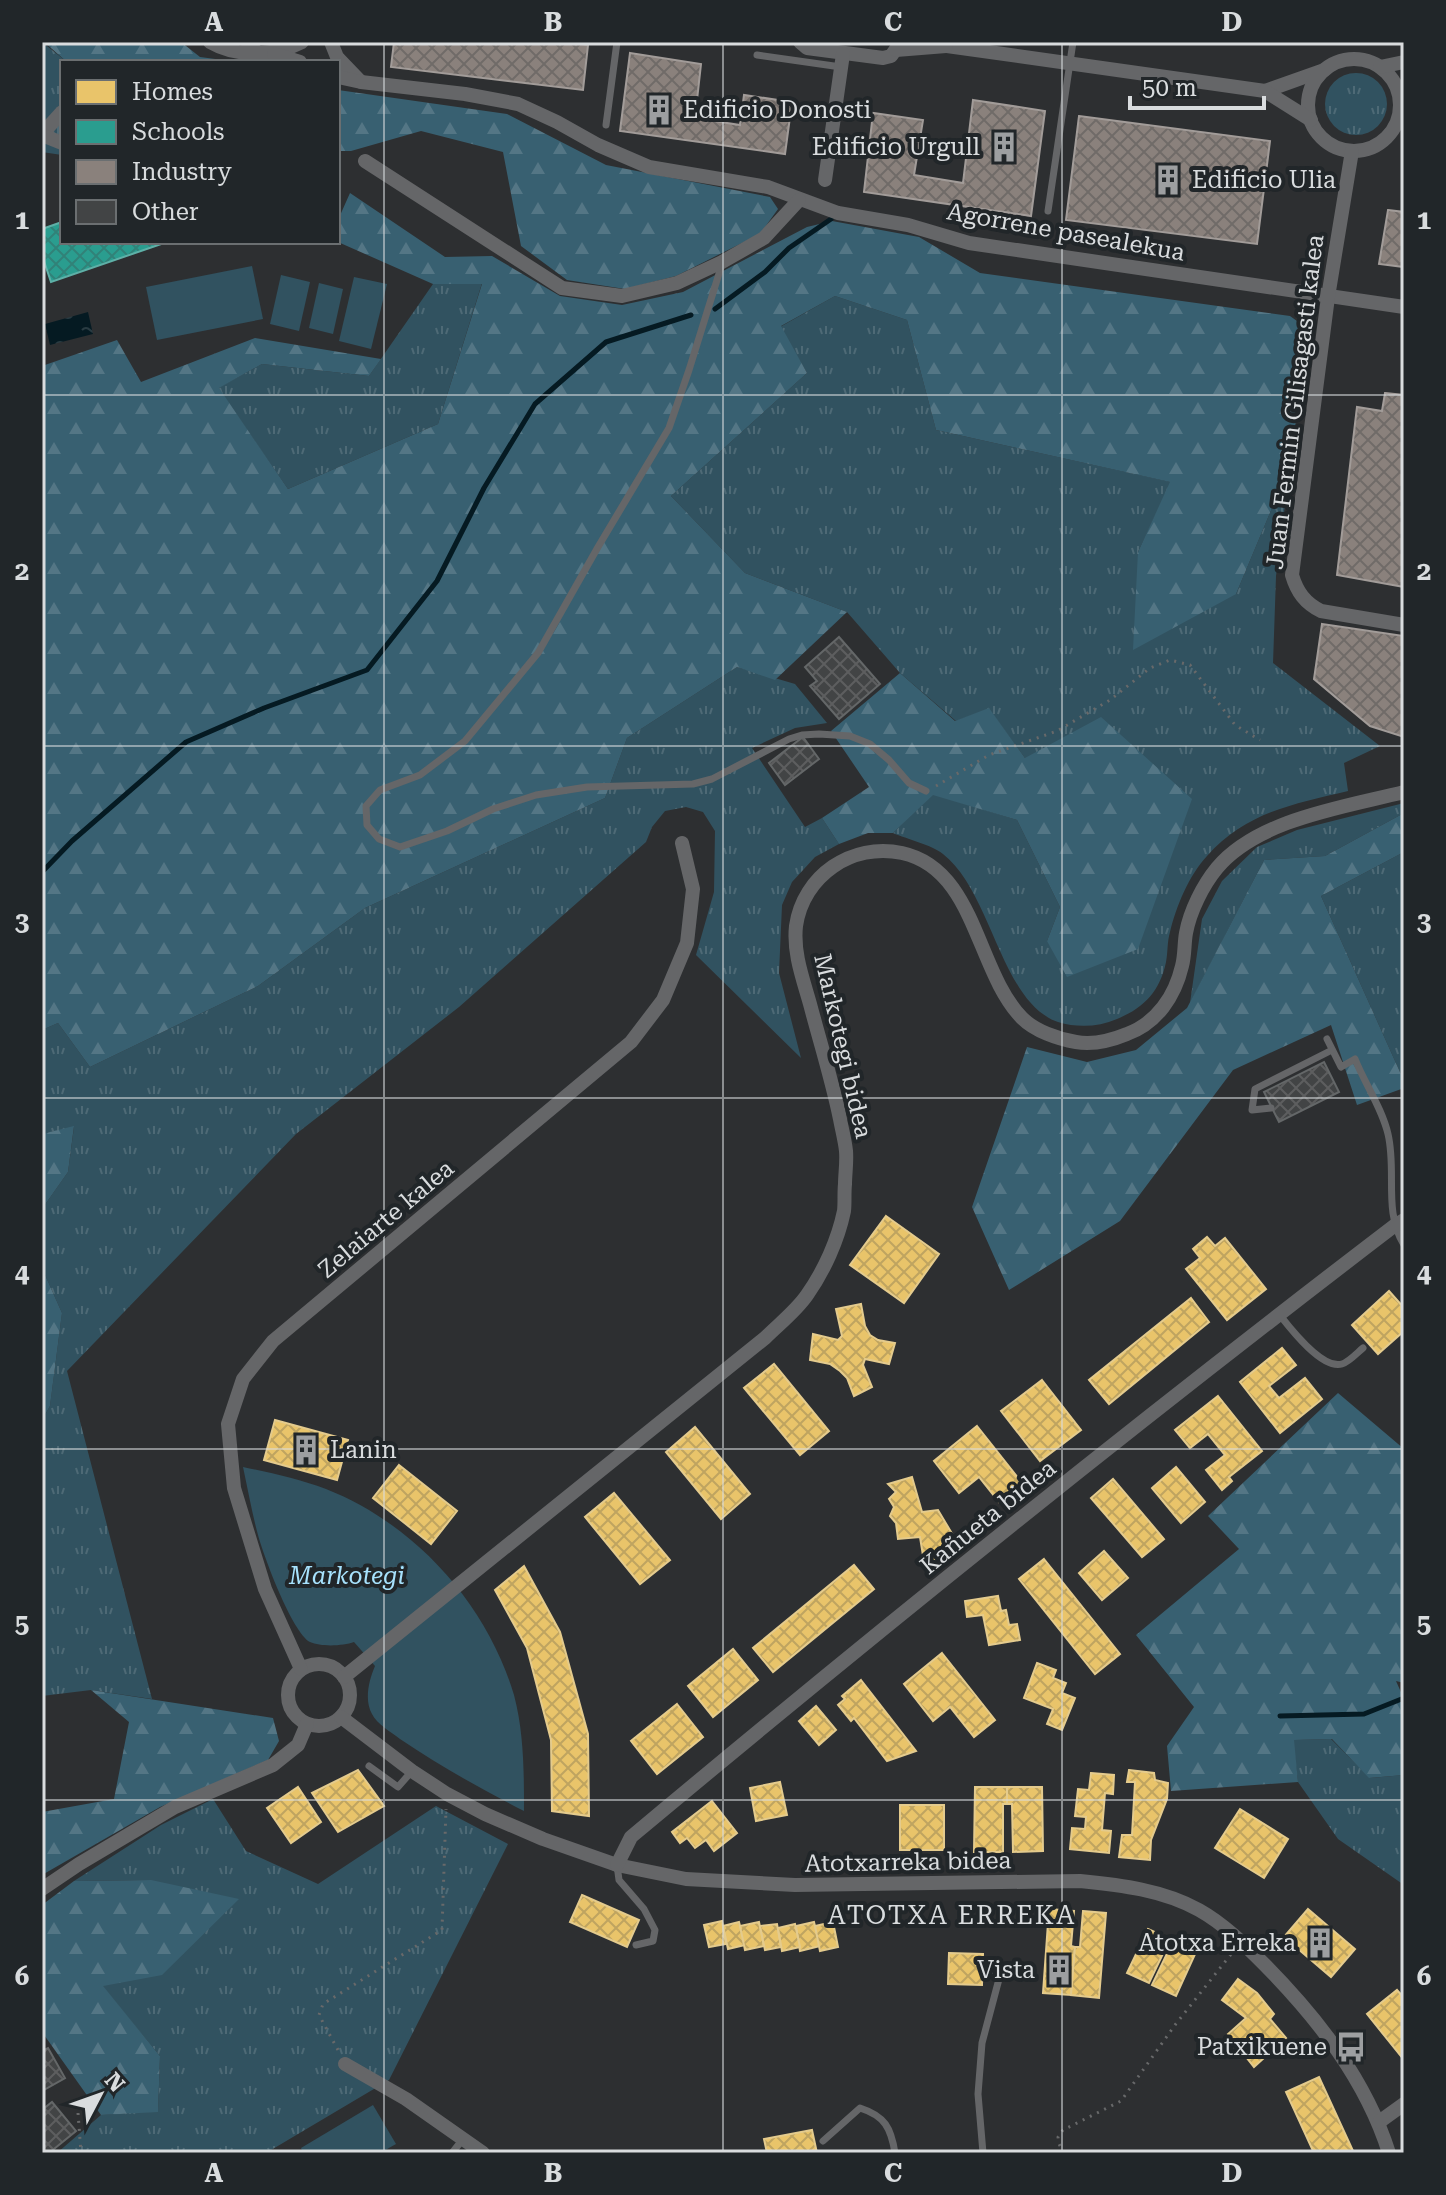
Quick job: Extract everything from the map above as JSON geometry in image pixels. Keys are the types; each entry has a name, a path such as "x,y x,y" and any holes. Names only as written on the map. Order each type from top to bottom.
{"street":[{"path":"210,42 242,52 269,53 293,60"},
{"path":"269,53 302,42"},
{"path":"331,42 340,60"},
{"path":"801,42 807,48 842,60 883,58 891,56 898,46 942,44 1265,91 1311,120"},
{"path":"1265,91 1324,70 1340,61 1358,59 1380,67 1397,87 1402,106 1395,127 1385,140 1368,149 1352,151 1336,147 1320,136 1311,120 1308,99 1315,81 1324,70"},
{"path":"340,60 361,82"},
{"path":"825,180 842,60"},
{"path":"1380,67 1404,62"},
{"name":"Agorrene pasealekua","path":"340,77 518,104 649,167 768,187 838,213 908,225 969,243 1404,307"},
{"path":"42,135 60,114"},
{"name":"Juan Fermin Gilisagasti kalea","path":"1352,151 1328,297 1292,575 1298,593 1314,608 1404,625"},
{"path":"365,161 562,288 622,296 677,283 722,262 764,238 799,200"},
{"name":"Markotegi bidea","path":"344,1677 765,1338 806,1297 829,1258 844,1211 846,1151 837,1104 797,955 796,927 804,899 820,876 844,858 875,850 902,853 926,862 947,880 966,911 1008,1000 1024,1020 1048,1034 1078,1043 1107,1042 1135,1031 1159,1014 1175,989 1183,963 1186,931 1200,895 1218,867 1246,843 1281,824 1404,792"},
{"name":"Zelaiarte kalea","path":"301,1669 265,1589 234,1488 228,1424 243,1379 273,1341 631,1042 663,1000 687,943 693,889 682,843"},
{"name":"Kañueta bidea","path":"617,1865 631,1837 850,1655 1279,1314 1399,1223"},
{"path":"319,1663 338,1670 344,1677 350,1697 341,1717 325,1726 307,1724 292,1712 287,1694 289,1684 301,1669 319,1663"},
{"name":"Atotxarreka bidea","path":"341,1717 447,1794 543,1839 617,1865 686,1879 795,1885 1080,1881 1118,1884 1158,1893 1199,1910 1242,1941 1285,1985 1330,2040 1359,2082 1379,2122 1389,2153"},
{"path":"42,1889 175,1807 273,1765 298,1745 307,1724"},
{"path":"345,2064 406,2099 483,2153"},
{"path":"1379,2122 1404,2104"}],"lane":[{"path":"241,42 269,53"},
{"path":"606,125 617,42"},
{"path":"1048,211 1073,42"},
{"path":"757,55 842,60"},
{"path":"722,262 669,428 538,653 465,741 420,775 380,790 366,806 367,825 379,839 400,847 536,795 587,787 693,784 712,779 789,739 811,734 850,736 870,744 909,783 926,791"},
{"path":"1327,1039 1341,1067 1355,1059 1388,1134 1392,1168 1390,1196 1404,1245"},
{"path":"1271,1108 1252,1110 1255,1089 1332,1050"},
{"path":"1279,1314 1320,1358 1332,1363 1343,1364 1363,1348"},
{"path":"369,1766 398,1787 412,1771"},
{"path":"617,1865 619,1880 644,1909 655,1930 653,1941 636,1945"},
{"path":"983,2153 978,2094 982,2043 999,1979 989,1973"},
{"path":"823,2141 860,2108 876,2113 887,2126 895,2153"},
{"path":"452,2153 464,2138"}],"path":[{"path":"926,791 989,755 1057,731 1110,700 1150,668 1170,660 1190,665 1235,725 1260,740"},
{"path":"345,2064 319,2015 323,2004 442,1930 447,1794"},
{"path":"1064,2153 1058,2137 1063,2130 1121,2101 1175,2025 1242,1941"},
{"path":"78,2113 81,2153"}],"green space":[{"path":"42,42 64,60 60,60 60,155 42,152"},
{"path":"44,42 181,42 200,57 223,60 65,60"},
{"path":"1350,73 1362,73 1378,82 1385,92 1385,116 1378,126 1362,135 1350,135 1330,121 1325,110 1325,98 1339,78"},
{"path":"340,90 507,114 606,165 770,197 778,209 760,234 676,276 625,289 567,280 521,246 503,152 421,131 351,151 340,151"},
{"path":"350,193 445,257 492,256 560,296 622,305 683,292 807,227 832,221 919,237 980,273 1290,316 1308,329 1290,465 1236,594 1133,650 1138,552 1170,482 936,430 907,320 835,296 781,326 807,373 671,496 745,573 847,612 775,680 737,667 627,738 605,798 365,908 258,986 90,1067 58,1023 42,1030 42,366 117,340 141,382 255,338 381,359 369,376 262,364 219,388 288,489 438,424 482,284 433,284 340,243 340,216"},
{"path":"252,266 263,319 157,340 146,287"},
{"path":"281,275 310,282 299,331 270,324"},
{"path":"354,277 387,284 371,349 339,341"},
{"path":"319,283 343,289 333,334 309,328"},
{"path":"482,283 438,424 288,489 218,388 262,364 369,376 433,284"},
{"path":"835,296 907,320 936,430 1171,482 1138,552 1236,594 1290,465 1276,576 1273,663 1380,746 1344,763 1348,791 1272,812 1238,829 1207,856 1194,872 1180,902 1169,936 1160,982 1143,1004 1110,1022 1073,1025 1058,1022 1039,1011 1009,971 974,894 960,871 938,851 893,833 933,794 1017,820 1060,907 1047,941 1138,949 1025,758 989,709 956,721 900,673 847,612 745,573 671,496 807,373 780,327"},
{"path":"737,667 795,684 827,723 795,728 752,748 805,827 822,818 839,844 815,857 792,882 782,905 779,973 801,1058 696,955 714,892 715,831 703,812 686,807 665,811 652,827 646,842 459,1007 296,1134 67,1371 152,1699 91,1690 42,1696 42,1420 50,1406 62,1313 42,1268 42,1209 68,1172 74,1127 42,1134 42,1030 58,1023 90,1067 258,986 365,908 605,798 627,738"},
{"path":"900,673 955,721 989,708 1025,758 1101,717 1192,799 1138,949 1067,977 1047,941 1060,907 1017,820 933,795 893,833 868,833 839,844 822,818 869,787 831,731"},
{"path":"1404,803 1404,813 1325,856 1264,860 1190,1003 1202,919 1222,881 1257,847 1297,830"},
{"path":"1404,813 1404,852 1321,896 1404,1081 1404,1088 1357,1105 1331,1025 1233,1070 1120,1221 1009,1290 972,1207 1027,1047 1087,1062 1136,1050 1187,1008 1264,860 1325,856"},
{"path":"1404,852 1404,1081 1321,896"},
{"path":"74,1126 68,1172 42,1209 42,1134"},
{"path":"42,1268 62,1313 50,1406 42,1420"},
{"path":"1338,1393 1404,1449 1404,1683 1396,1681 1404,1699 1404,1775 1369,1778 1332,1739 1294,1740 1298,1782 1171,1791 1167,1746 1194,1707 1136,1635 1239,1549 1208,1516"},
{"name":"Markotegi","path":"243,1467 316,1485 359,1504 417,1546 466,1599 502,1661 514,1695 522,1738 524,1811 430,1759 384,1728 372,1714 368,1696 375,1666 354,1642 320,1645 310,1642 303,1635 287,1610 266,1560"},
{"path":"91,1690 273,1718 279,1741 268,1760 160,1807 42,1875 42,1812 114,1799 129,1722"},
{"path":"1331,1739 1370,1778 1404,1775 1404,1885 1338,1839 1298,1782 1293,1740"},
{"path":"213,1799 246,1851 318,1884 436,1806 508,1844 389,2080 266,2153 57,2153 101,2115 158,2111 160,2056 102,1986 151,1880 74,1881 161,1825"},
{"path":"151,1880 239,1899 162,1975 103,1986 160,2056 158,2112 101,2115 42,2032 42,1905 74,1881"},
{"path":"373,2105 396,2144 380,2153 303,2153 301,2148"}],"water":[{"path":"88,312 93,334 50,345 45,324"}],"building: Homes":[{"path":"886,1216 939,1254 904,1303 850,1265"},
{"path":"1207,1237 1215,1246 1225,1238 1266,1289 1227,1320 1186,1269 1200,1258 1193,1249"},
{"path":"1389,1291 1404,1308 1404,1331 1378,1354 1352,1325"},
{"path":"1191,1298 1209,1322 1109,1404 1089,1380"},
{"path":"861,1304 870,1335 895,1343 889,1364 865,1359 863,1365 872,1387 854,1396 847,1378 840,1371 830,1364 810,1360 813,1334 838,1340 842,1336 836,1309"},
{"path":"1282,1348 1296,1365 1269,1386 1279,1398 1305,1378 1322,1399 1280,1433 1240,1382"},
{"path":"774,1364 829,1431 800,1455 744,1388"},
{"path":"1042,1380 1081,1430 1040,1461 1001,1411"},
{"path":"1218,1396 1262,1451 1229,1477 1232,1481 1222,1490 1206,1470 1225,1455 1208,1434 1190,1448 1175,1430"},
{"name":"Lanin","path":"275,1420 348,1440 337,1480 264,1460"},
{"path":"977,1426 1022,1483 999,1502 979,1477 959,1493 934,1461"},
{"path":"695,1427 750,1494 721,1519 666,1452"},
{"name":"Lanin","path":"399,1465 457,1511 431,1544 373,1498"},
{"path":"1176,1467 1205,1502 1181,1523 1152,1488"},
{"path":"912,1477 922,1512 938,1510 957,1542 925,1568 920,1537 898,1539 896,1523 890,1516 894,1507 889,1499 896,1492 888,1484"},
{"path":"1113,1479 1164,1539 1142,1557 1091,1498"},
{"path":"614,1493 670,1560 640,1584 585,1517"},
{"path":"1104,1551 1128,1578 1102,1600 1079,1573"},
{"path":"1044,1559 1120,1654 1095,1674 1019,1579"},
{"path":"854,1565 874,1589 773,1672 753,1648"},
{"path":"524,1566 560,1632 588,1734 589,1816 552,1811 551,1740 527,1648 495,1590"},
{"path":"998,1596 1001,1611 1006,1610 1009,1625 1017,1624 1020,1640 989,1645 983,1615 967,1617 965,1601"},
{"path":"733,1649 758,1680 713,1717 688,1686"},
{"path":"942,1653 995,1720 974,1737 950,1707 933,1721 904,1684"},
{"path":"1037,1663 1056,1670 1053,1678 1066,1683 1062,1693 1075,1698 1062,1730 1047,1724 1053,1709 1024,1698"},
{"path":"861,1680 916,1751 887,1761 854,1718 851,1721 838,1705 845,1699 842,1696"},
{"path":"677,1704 703,1737 657,1774 631,1741"},
{"path":"816,1706 836,1730 819,1745 799,1721"},
{"path":"358,1770 384,1806 338,1832 312,1793"},
{"path":"1129,1770 1154,1773 1155,1780 1168,1783 1167,1799 1151,1840 1150,1860 1119,1857 1122,1835 1132,1835 1135,1782 1127,1782"},
{"path":"1091,1773 1114,1775 1113,1794 1105,1793 1102,1830 1111,1831 1109,1853 1070,1849 1072,1828 1085,1829 1086,1817 1075,1816 1078,1789 1089,1790"},
{"path":"780,1782 787,1815 756,1821 750,1788"},
{"path":"298,1787 321,1822 291,1843 267,1808"},
{"path":"975,1787 1007,1787 1007,1804 1003,1804 1003,1852 974,1852"},
{"path":"1007,1787 1042,1787 1043,1851 1013,1852 1012,1804 1007,1804"},
{"path":"712,1801 737,1833 714,1851 706,1840 695,1848 687,1838 680,1843 672,1832"},
{"path":"900,1805 944,1805 944,1850 900,1850"},
{"path":"1240,1809 1288,1839 1264,1878 1215,1848"},
{"path":"582,1895 639,1920 627,1947 570,1922"},
{"name":"Vista","path":"1049,1909 1074,1911 1071,1995 1043,1993"},
{"name":"Atotxa Erreka","path":"1308,1909 1355,1949 1331,1977 1284,1937"},
{"path":"1083,1911 1106,1913 1099,1998 1071,1995 1075,1947 1080,1947"},
{"path":"722,1921 726,1944 709,1947 704,1925"},
{"path":"739,1922 745,1945 728,1949 723,1926"},
{"path":"759,1922 764,1946 745,1950 740,1926"},
{"path":"814,1922 820,1946 800,1951 796,1926"},
{"path":"833,1922 838,1947 820,1951 815,1926"},
{"path":"777,1924 781,1947 765,1950 760,1926"},
{"path":"795,1924 800,1947 782,1951 778,1928"},
{"path":"1148,1929 1170,1939 1149,1983 1127,1973"},
{"path":"1173,1941 1196,1952 1176,1996 1152,1985"},
{"path":"949,1953 983,1954 982,1985 948,1984"},
{"path":"1238,1979 1257,1993 1274,2014 1270,2019 1286,2038 1254,2067 1228,2034 1246,2018 1222,2000"},
{"path":"1397,1990 1404,1998 1404,2060 1367,2014"},
{"path":"1319,2077 1354,2153 1314,2153 1286,2092"},
{"path":"812,2130 817,2153 767,2153 764,2139"}],"building: Schools":[{"path":"60,223 60,244 161,244 51,282 42,255 42,229"}],"building: Industry":[{"path":"394,42 569,42 588,45 583,90 391,67"},
{"name":"Edificio Donosti","path":"630,53 701,64 695,118 740,125 744,95 792,102 785,154 620,131"},
{"name":"Edificio Urgull","path":"973,100 1045,111 1031,216 864,192 873,113 923,120 914,175 963,183"},
{"name":"Edificio Ulia","path":"1079,116 1270,141 1257,244 1066,220"},
{"path":"1388,210 1404,212 1404,267 1379,264"},
{"path":"1385,393 1404,395 1404,587 1337,575 1357,407 1382,411"},
{"path":"1322,624 1404,636 1404,737 1370,726 1314,679"}],"building: Other":[{"path":"839,637 880,684 839,719 810,686 817,681 805,667"},
{"path":"803,737 819,759 785,785 769,763"},
{"path":"1324,1062 1339,1092 1279,1122 1264,1092"},
{"path":"48,2048 65,2078 42,2091 42,2051"},
{"path":"52,2102 76,2131 49,2153 44,2153 42,2110"}],"waterway":[{"path":"715,309 765,272 789,248 831,219"},
{"path":"42,872 72,841 186,742 264,708 367,670 437,581 484,488 535,404 606,342 691,315"},
{"path":"1280,1716 1364,1714 1404,1698"}],"place":[{"name":"Edificio Donosti","path":"659,110"},
{"name":"Edificio Urgull","path":"1004,147"},
{"name":"Edificio Ulia","path":"1168,180"},
{"name":"Lanin","path":"306,1450"},
{"name":"Atotxa Erreka","path":"1320,1943"},
{"name":"Vista","path":"1059,1970"},
{"name":"Patxikuene","path":"1351,2047"}],"district":[{"name":"ATOTXA ERREKA","path":"952,1915"}]}
